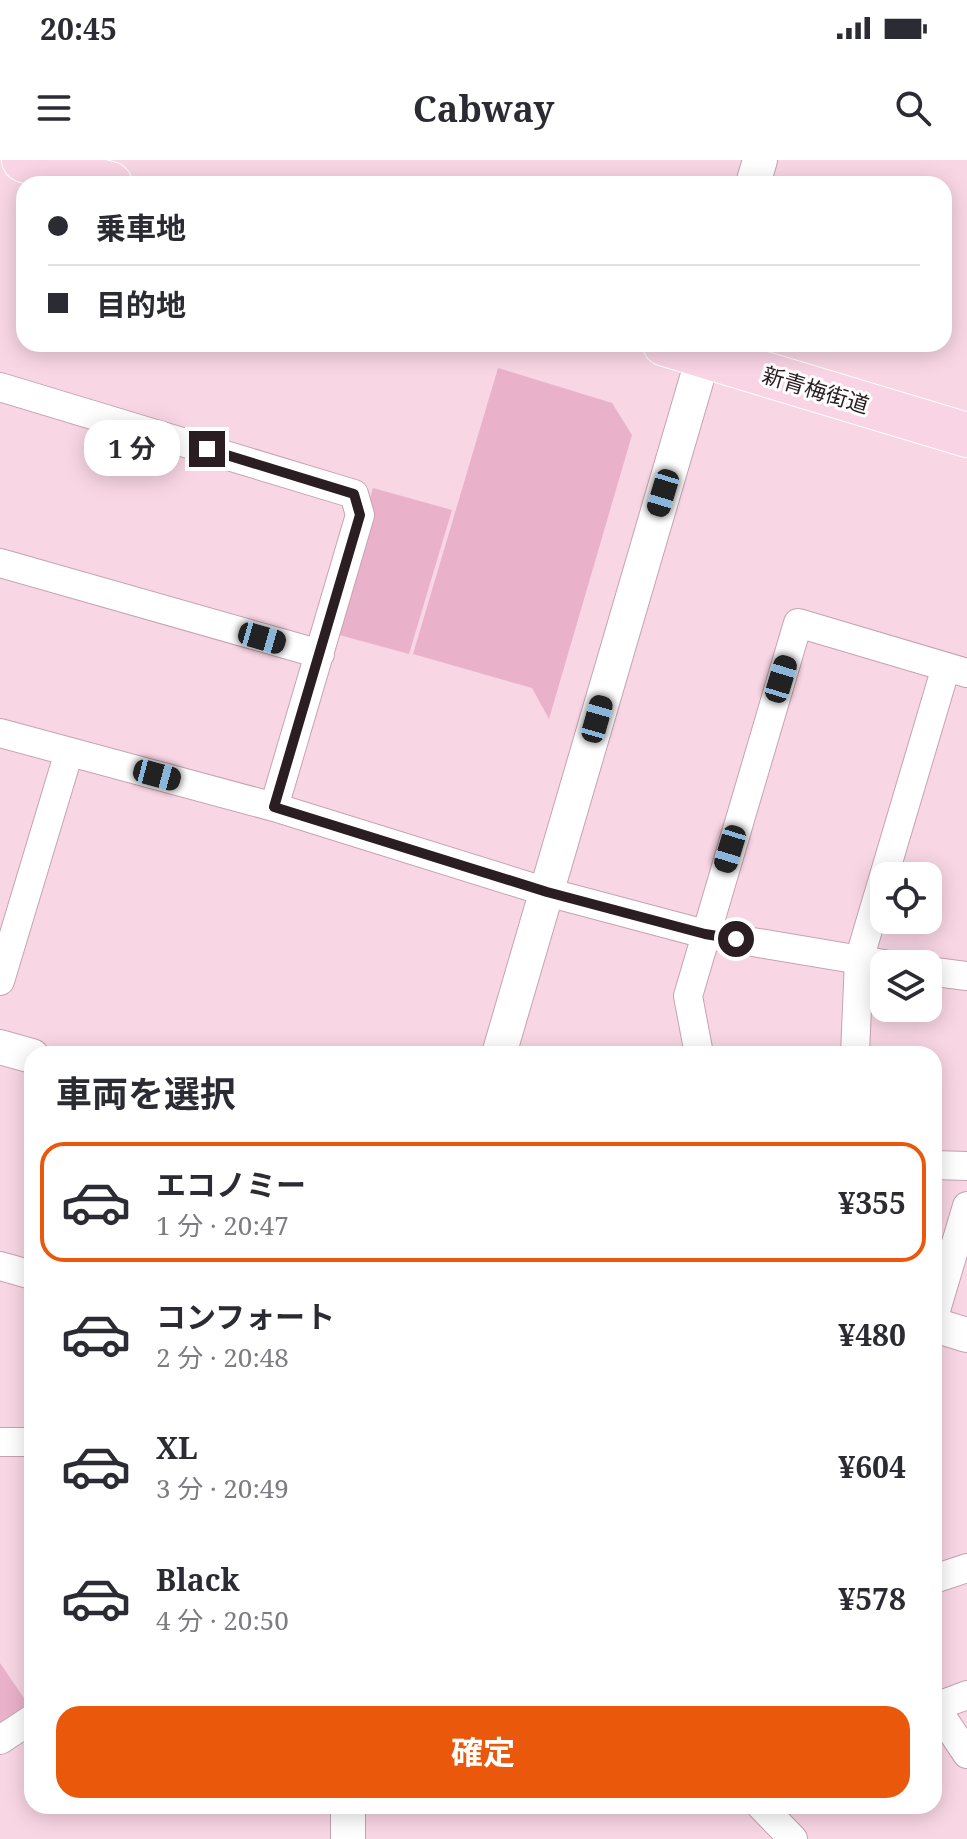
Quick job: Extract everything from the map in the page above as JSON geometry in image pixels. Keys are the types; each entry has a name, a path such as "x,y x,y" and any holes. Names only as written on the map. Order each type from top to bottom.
{"main road":[{"path":"24,160 81,176"},
{"name":"新青梅街道","path":"705,352 967,435"}],"street":[{"path":"501,1046 547,892 691,352"},
{"path":"0,387 354,494 360,515 274,807"},
{"path":"0,563 320,654"},
{"path":"697,1046 688,996 798,623 956,670 875,950"},
{"path":"0,733 274,807 547,892 705,934 870,962"},
{"path":"0,981 69,752"},
{"path":"856,1046 870,973"},
{"path":"942,973 967,976"},
{"path":"0,1047 24,1054"},
{"path":"942,1165 967,1166"},
{"path":"942,1290 967,1206"},
{"path":"0,1266 24,1273"},
{"path":"942,1327 967,1335"},
{"path":"0,1442 24,1442"},
{"path":"942,1576 967,1568"},
{"path":"942,1704 967,1695"},
{"path":"942,1716 967,1754"},
{"path":"0,1740 24,1724"},
{"path":"348,1814 348,1839"},
{"path":"769,1814 793,1839"}],"shaded area":[{"path":"498,368 612,403 632,435 549,719 532,688 413,654"},
{"path":"373,488 452,510 409,654 332,633"},
{"path":"0,1663 24,1698 24,1707 0,1722"}],"route":[{"path":"207,449 354,494 360,515 274,807 547,892 705,934 736,939"}]}
